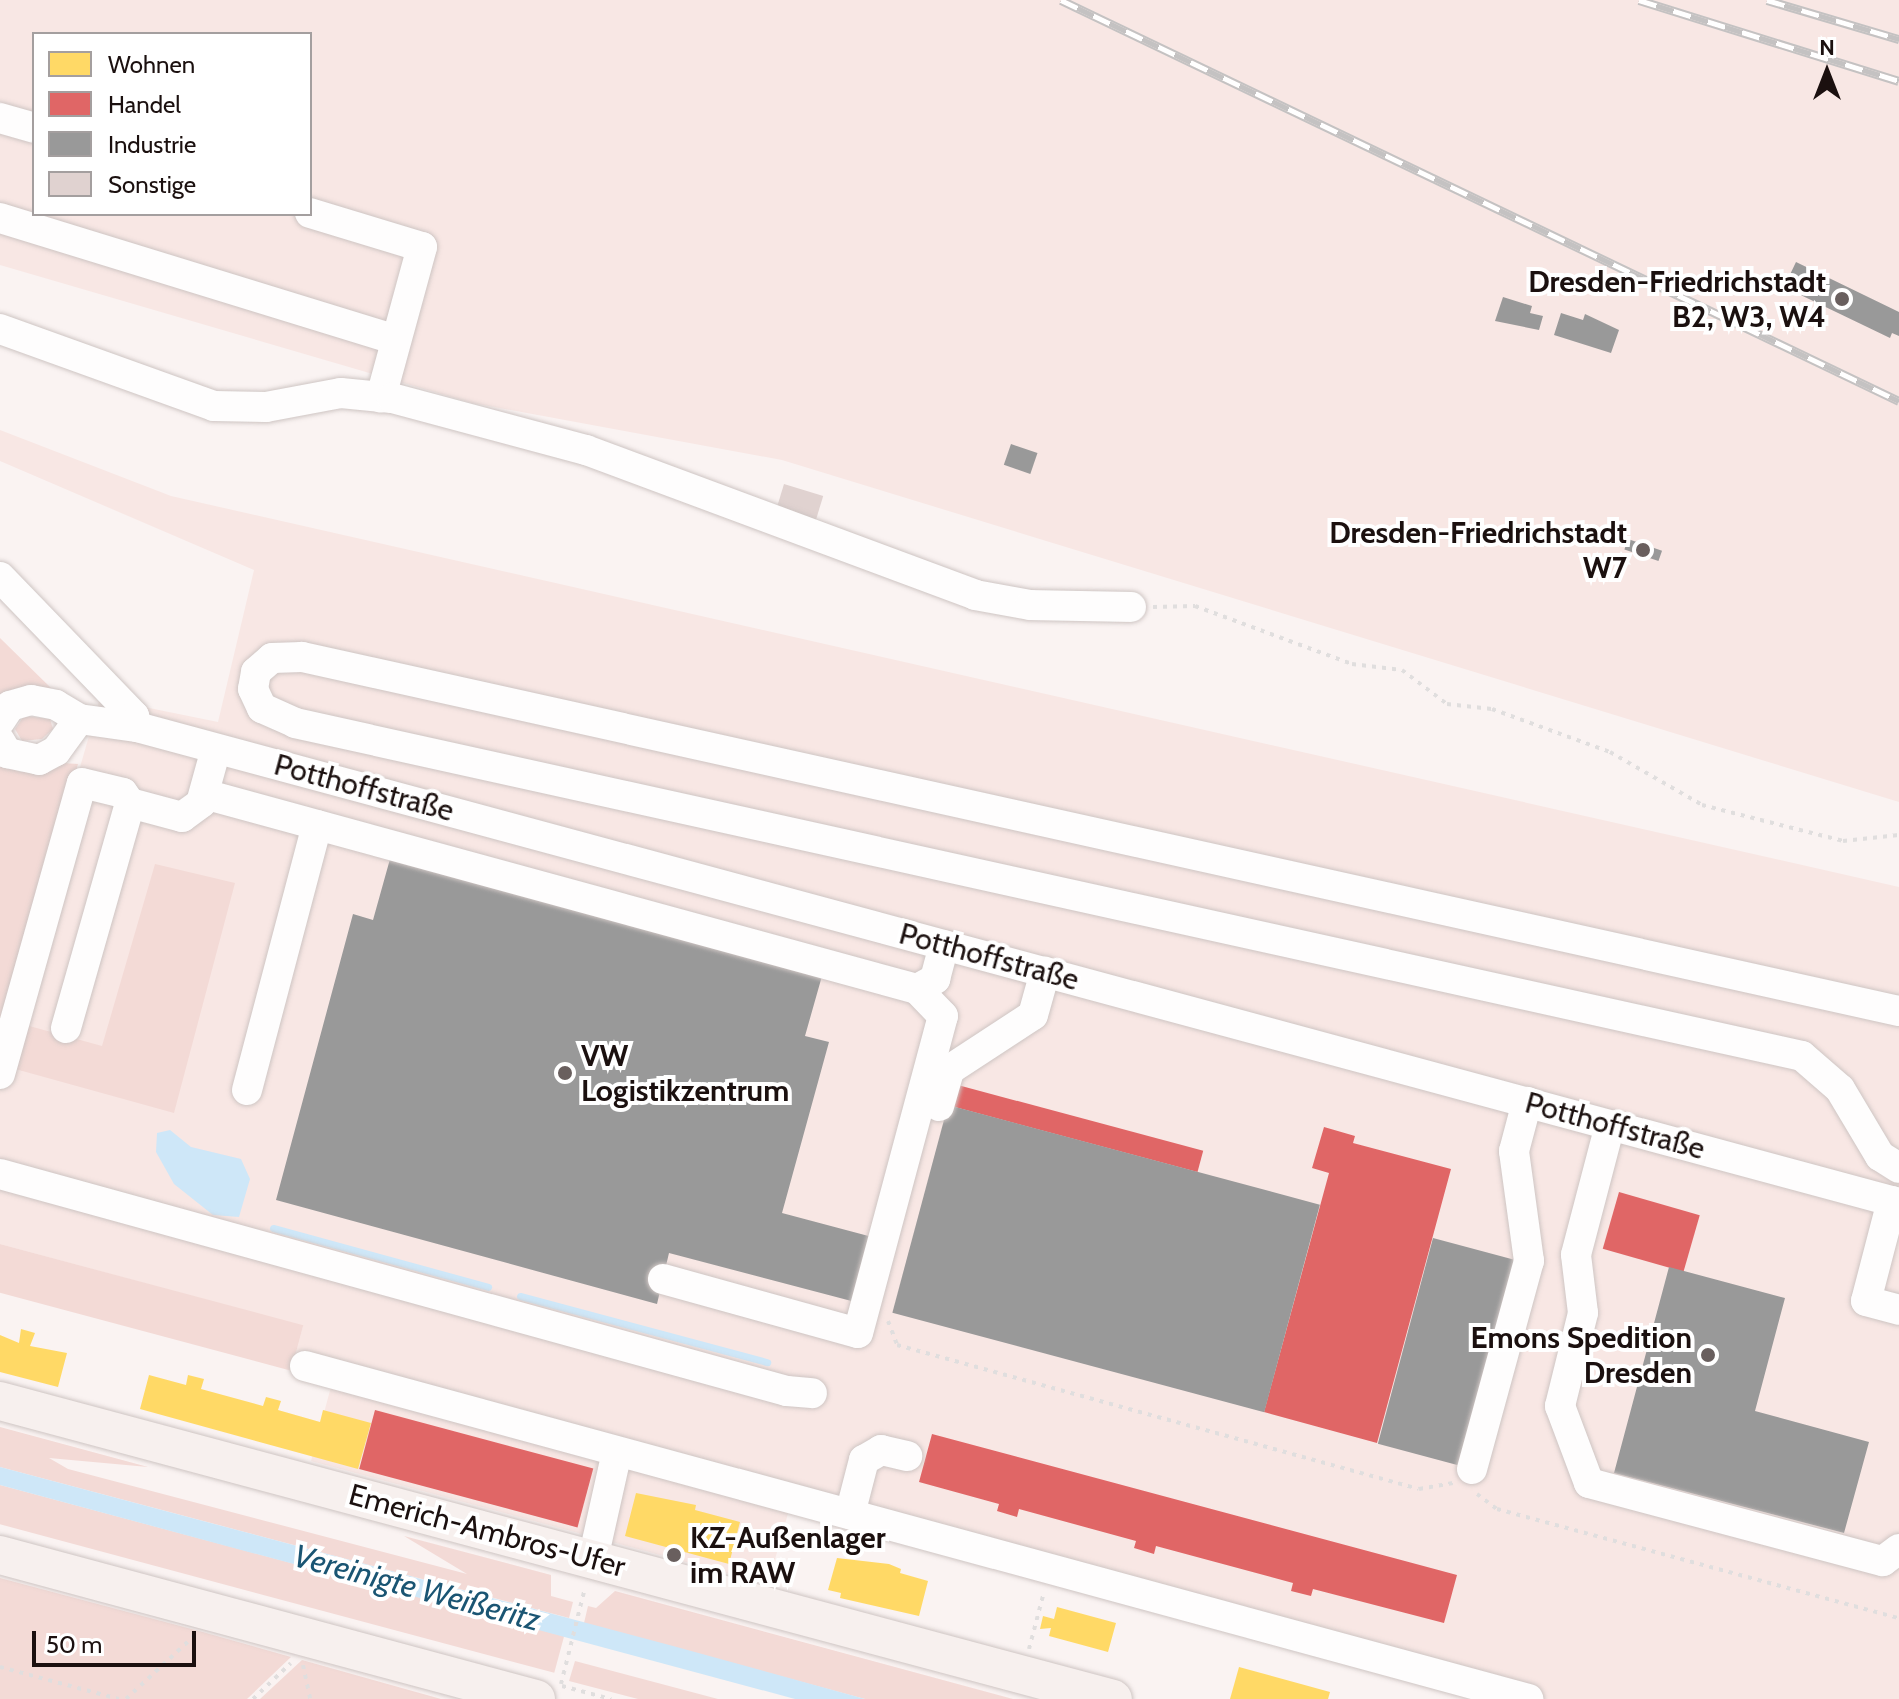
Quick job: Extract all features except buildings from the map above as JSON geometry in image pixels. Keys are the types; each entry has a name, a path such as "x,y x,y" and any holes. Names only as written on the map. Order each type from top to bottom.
{"main road":[{"name":"Emerich-Ambros-Ufer","path":"0,1401 590,1571 1113,1699"},
{"path":"0,1555 549,1690"}],"street":[{"path":"0,118 32,127"},
{"path":"312,214 422,247 381,397"},
{"path":"0,218 396,340"},
{"path":"0,329 214,406 266,407 341,393 381,397 586,450 975,595 1030,605 1131,607"},
{"path":"0,577 134,716 137,727"},
{"path":"1899,1011 302,657 272,658 256,672 253,689 262,708 295,723 1802,1056 1840,1089 1880,1156 1899,1168"},
{"name":"Potthoffstraße","path":"0,721 10,706 31,700 56,705 79,719 137,727 1896,1202"},
{"path":"0,741 7,753 39,760 56,751 79,719"},
{"path":"0,1074 82,783 123,793 130,803 182,817 201,803 216,749"},
{"path":"204,794 917,989 943,1016 858,1333 663,1279"},
{"path":"66,1028 130,803"},
{"path":"247,1090 317,825"},
{"path":"917,989 935,979 944,945"},
{"path":"884,1310 949,1070 1033,1015 1045,972"},
{"path":"1472,1469 1529,1261 1514,1151 1527,1102"},
{"path":"1610,1125 1576,1255 1583,1313 1560,1406 1589,1483 1883,1561 1899,1549"},
{"path":"0,1174 787,1391 812,1393"},
{"path":"1896,1202 1866,1301 1899,1310"},
{"path":"305,1366 1528,1699"},
{"path":"850,1514 864,1460 881,1450 907,1456"},
{"path":"590,1571 617,1452"}],"path":[{"path":"1131,607 1195,606 1352,664 1402,670 1447,704 1492,709 1610,752 1702,805 1843,841 1899,835"},
{"path":"884,1310 897,1345 1419,1489 1450,1486 1472,1469"},
{"path":"1472,1469 1475,1492 1497,1509 1899,1618"},
{"path":"1023,1675 1051,1567"},
{"path":"549,1690 590,1571"},
{"path":"126,1699 200,1627"},
{"path":"253,1699 299,1655 310,1699"},
{"path":"0,1667 119,1699"}],"shaded area":[{"path":"0,0 1899,0 1899,802 782,460 472,403 0,265"},
{"path":"0,430 171,496 1899,887 1899,1699 1485,1699 789,1510 768,1584 311,1461 332,1383 291,1371 303,1326 0,1244 0,1044 100,698 218,722 254,570 0,461"},
{"path":"0,638 53,690 26,686 0,696"},
{"path":"24,716 50,719 53,729 42,739 22,741 15,729"},
{"path":"0,762 20,772 43,772 63,763 78,764 0,1044"},
{"path":"155,864 235,883 174,1113 8,1067 22,1024 102,1046"},
{"path":"0,1244 303,1325 291,1371 0,1293"},
{"path":"0,1427 148,1467 49,1458 68,1469 467,1574 404,1536 551,1575 551,1596 573,1602 569,1618 0,1467"},
{"path":"0,1485 564,1636 554,1673 0,1524"},
{"path":"0,1578 291,1657 247,1699 0,1699"},
{"path":"615,1591 1013,1699 865,1699 584,1623 588,1606 596,1608"},
{"path":"302,1660 441,1699 260,1699"},
{"path":"575,1661 718,1699 638,1699 569,1681"}],"water":[{"path":"170,1130 191,1147 241,1159 250,1179 239,1217 213,1215 174,1184 156,1152 157,1133"},
{"name":"Vereinigte Weißeritz","path":"0,1467 865,1699 795,1699 0,1485"}],"waterway":[{"path":"273,1228 488,1287"},
{"path":"520,1296 767,1362"}],"railway":[{"path":"1061,0 1899,401"},
{"path":"1639,0 1899,81"},
{"path":"1767,0 1899,39"}],"place":[{"name":"Dresden-Friedrichstadt B2, W3, W4","path":"1842,299"},
{"name":"Dresden-Friedrichstadt W7","path":"1643,550"},
{"name":"VW Logistikzentrum","path":"565,1073"},
{"name":"Emons Spedition Dresden","path":"1708,1355"},
{"name":"KZ-Außenlager im RAW","path":"674,1555"}]}
